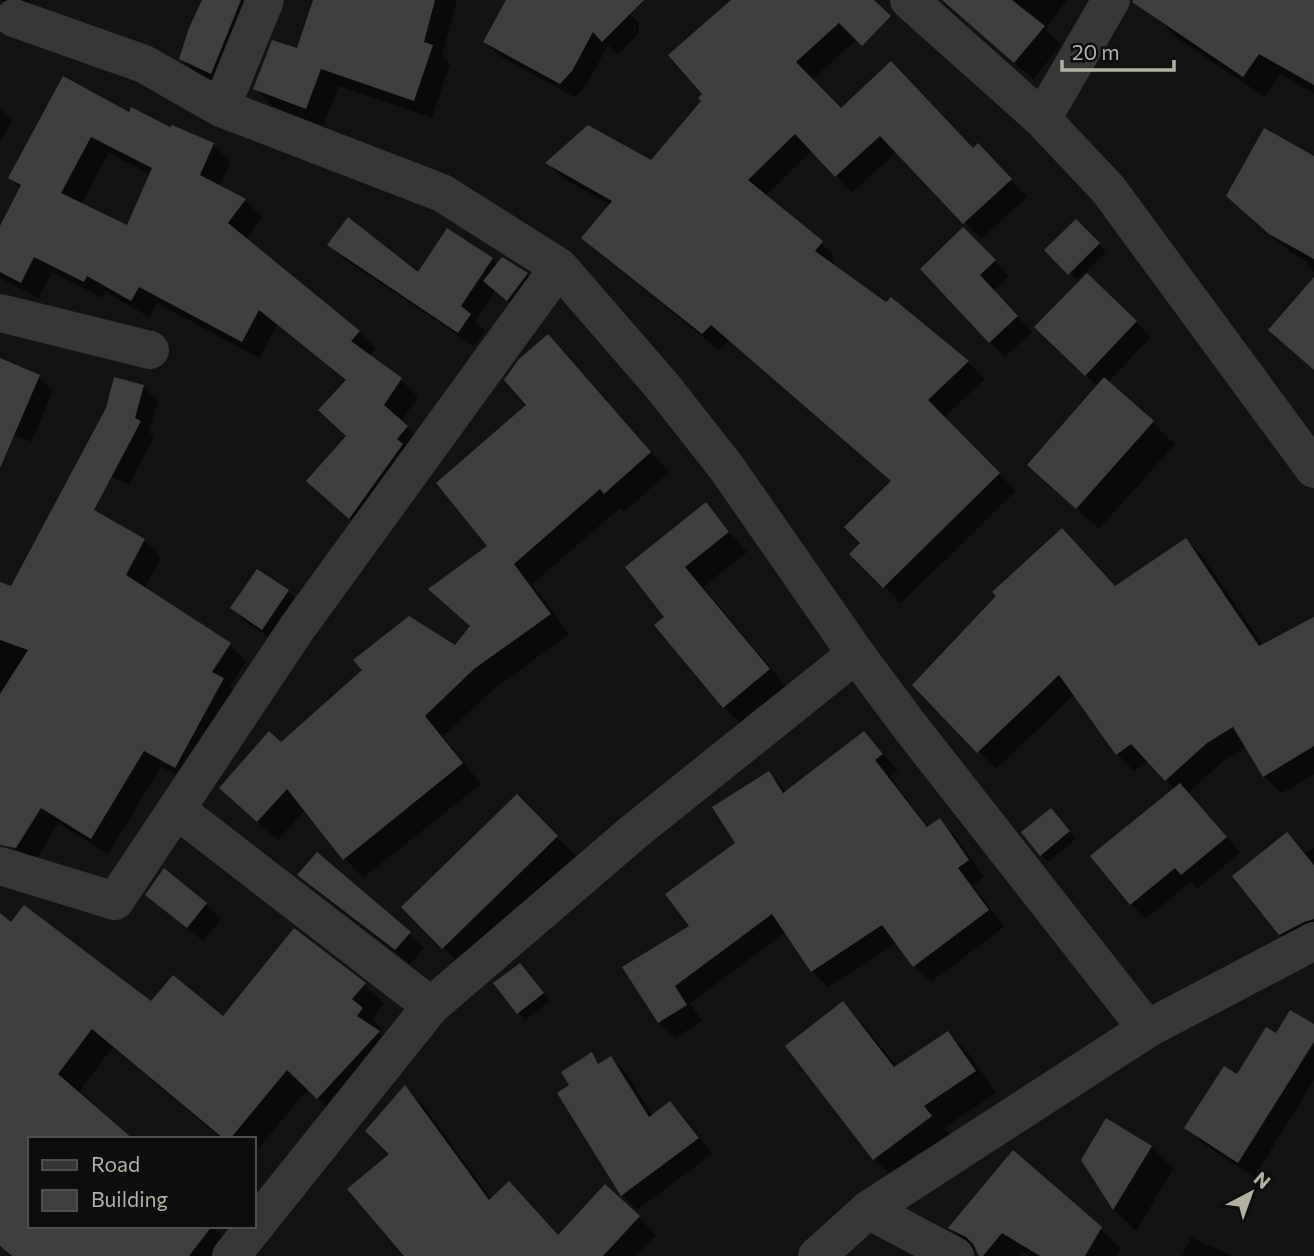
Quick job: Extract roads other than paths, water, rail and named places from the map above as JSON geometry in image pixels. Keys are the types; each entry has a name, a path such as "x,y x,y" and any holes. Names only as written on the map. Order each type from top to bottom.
{"street":[{"path":"222,107 265,0"},
{"path":"909,0 1042,119 1108,189 1314,468"},
{"path":"1042,119 1111,0"},
{"path":"14,18 144,64 222,107 442,192 559,267 663,387 726,467 908,724 1147,1029"},
{"path":"0,866 115,901 297,628 559,267"},
{"path":"0,313 150,350"},
{"path":"256,1225 431,1006 635,831 856,654"},
{"path":"177,810 431,1006"},
{"path":"817,1256 868,1210 1147,1029 1314,942"},
{"path":"868,1210 955,1256"},
{"path":"231,1256 253,1228"}]}
